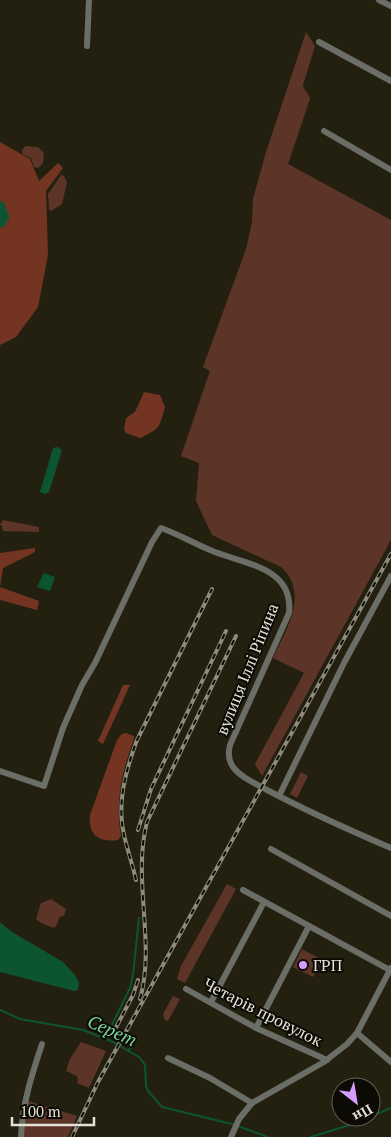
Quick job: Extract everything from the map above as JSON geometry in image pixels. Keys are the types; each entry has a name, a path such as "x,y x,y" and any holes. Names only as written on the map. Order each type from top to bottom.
{"street":[{"path":"87,46 88,0"},
{"path":"379,0 391,6"},
{"path":"319,42 391,81"},
{"path":"324,132 391,170"},
{"name":"вулиця Іллі Ріпина","path":"0,771 44,786 63,728 82,685 95,663 152,542 161,528 181,535 209,550 267,570 274,574 284,585 289,599 289,613 229,752 230,761 239,773 279,796 332,823 391,848"},
{"path":"279,796 344,663 391,576"},
{"path":"271,849 391,916"},
{"path":"232,1134 237,1122 252,1103 340,1051 357,1032 390,969 243,890"},
{"path":"211,1002 264,902"},
{"path":"256,1028 310,926"},
{"name":"Четарів провулок","path":"186,989 256,1028 327,1060"},
{"path":"357,1032 391,1062"},
{"path":"21,1137 21,1124 31,1077 42,1044"},
{"path":"168,1058 210,1078 252,1103"}],"shaded area":[{"path":"306,32 315,46 303,85 310,99 288,164 391,220 391,540 262,776 255,764 304,673 273,658 293,612 294,588 290,577 281,567 212,535 196,501 199,463 181,456 210,371 203,367 246,249 252,222 253,199 266,152"},
{"path":"0,142 30,159 39,181 58,163 63,168 46,191 48,255 38,307 16,337 0,345"},
{"path":"26,146 38,147 44,153 43,163 38,168 34,167 31,158 22,154 22,150"},
{"path":"61,175 64,176 67,182 62,204 51,211 49,209 48,194"},
{"path":"144,392 160,395 165,407 158,427 140,438 126,433 124,429 126,418 135,412"},
{"path":"57,447 62,450 49,492 45,494 40,492 53,448"},
{"path":"3,520 39,527 39,532 3,531 0,525"},
{"path":"35,548 35,552 3,568 0,587 0,553"},
{"path":"44,573 55,577 50,591 37,587"},
{"path":"0,587 39,601 37,610 0,600"},
{"path":"123,685 130,685 103,744 98,741"},
{"path":"126,733 134,736 134,739 126,763 119,799 121,836 118,840 111,841 100,839 91,828 90,815 117,740 122,734"},
{"path":"301,772 308,776 297,798 290,794"},
{"path":"227,884 236,889 185,983 177,979 181,966"},
{"path":"51,899 66,909 64,916 60,917 54,928 36,919 41,903"},
{"path":"0,922 12,932 63,962 75,975 79,983 78,990 74,991 0,972"},
{"path":"302,949 322,960 313,977 293,967"},
{"path":"173,996 180,999 168,1021 165,1020 163,1014"},
{"path":"81,1042 106,1051 89,1088 77,1083 77,1076 66,1071 70,1059"},
{"path":"28,1101 77,1116 68,1137 22,1137"}],"waterway":[{"path":"0,206 4,217 0,223"},
{"path":"106,1037 130,988 139,918"},
{"name":"Серет","path":"0,1010 20,1019 83,1030 113,1042 139,1057 145,1065 148,1091 162,1107 232,1124 268,1137"},
{"path":"129,1050 133,1041"},
{"name":"Серет","path":"311,1137 356,1123 391,1108"}],"railway":[{"path":"72,1137 98,1082 391,554"},
{"path":"136,880 124,837 121,813 127,771 137,740 212,589"},
{"path":"138,830 151,789 226,631"},
{"path":"140,999 146,956 142,866 147,822 236,636"},
{"path":"112,1035 133,995 138,980"}],"place":[{"name":"ГРП","path":"303,965"}]}
